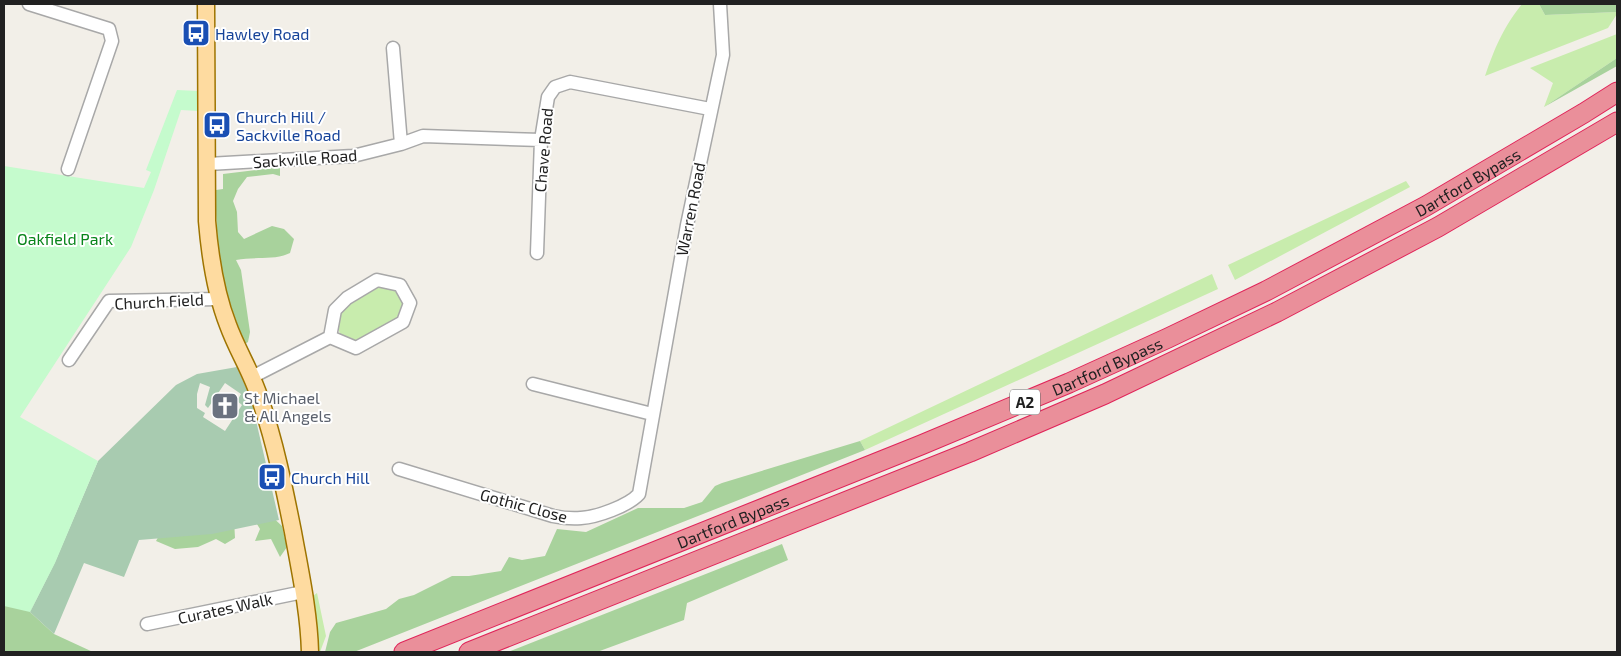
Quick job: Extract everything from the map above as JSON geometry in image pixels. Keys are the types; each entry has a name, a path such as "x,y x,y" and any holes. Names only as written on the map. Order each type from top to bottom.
{"highway":[{"name":"Dartford Bypass","path":"404,652 921,445 1069,383 1266,290 1426,206 1617,92"},
{"name":"Dartford Bypass","path":"469,652 970,452 1106,394 1277,312 1438,228 1617,122"}],"main road":[{"path":"206,4 208,236 214,279 228,326 260,398 281,474 303,592 310,652"}],"street":[{"path":"29,4 109,29 112,40 68,169"},
{"name":"Warren Road","path":"640,487 710,109 723,55 720,4"},
{"path":"393,48 401,144"},
{"name":"Chave Road","path":"537,253 541,140 548,97 555,87 570,82 710,109"},
{"name":"Sackville Road","path":"208,164 353,156 401,144 423,136 541,140"},
{"path":"377,280 400,285 410,303 403,322 356,348 330,337 335,310 347,298 377,280"},
{"name":"Church Field","path":"69,360 109,301 219,299"},
{"path":"252,377 330,337"},
{"path":"533,384 652,414"},
{"name":"Gothic Close","path":"399,469 553,516 569,519 589,517 624,505 639,494 640,487"},
{"name":"Curates Walk","path":"147,624 303,592"}],"green space":[{"path":"1522,4 1539,4 1545,15 1617,12 1617,14 1608,28 1485,76 1500,38"},
{"path":"1539,4 1617,4 1617,12 1545,15"},
{"path":"1617,34 1617,58 1544,107 1553,83 1530,68"},
{"path":"1617,58 1617,66 1544,107"},
{"name":"Oakfield Park","path":"177,90 198,91 198,111 181,110 154,190 131,247 20,417 98,461 55,563 30,612 4,606 4,166 144,188 151,172 146,170"},
{"path":"280,167 280,176 273,174 247,177 238,189 233,201 237,212 238,232 244,239 272,226 284,229 294,239 290,253 270,258 236,260 241,270 250,332 248,342 245,344 228,297 222,271 216,217 216,190 223,189 223,174"},
{"path":"1406,181 1410,187 1235,280 1228,265"},
{"path":"1212,274 1218,289 865,450 860,441"},
{"path":"381,284 395,287 404,305 398,322 356,344 342,338 336,324 342,306"},
{"path":"237,367 251,399 279,520 212,534 139,540 124,577 84,563 54,634 30,612 55,562 98,461 176,385 197,374","holes":["200,383 210,387 205,405 208,408 225,383 241,394 237,401 242,405 225,431 203,417 205,413 197,408 197,394"]},
{"path":"860,441 865,450 354,652 325,652 330,632 336,623 386,609 399,599 414,595 452,576 469,576 501,571 509,557 522,560 545,556 557,529 586,532 638,508 684,508 702,502 715,486 722,483"},
{"path":"267,512 282,526 287,547 280,557 271,539 255,541 260,529 252,516 234,520 235,538 225,544 216,539 198,547 175,549 156,541 164,527"},
{"path":"782,544 788,560 687,603 684,620 597,652 508,652"},
{"path":"4,583 36,599 30,612 54,634 93,652 4,652"},
{"path":"317,593 326,636 320,652 318,652 310,598"}],"place":[{"name":"Hawley Road","path":"196,33"},
{"name":"Church Hill / Sackville Road","path":"217,125"},
{"name":"St Michael & All Angels","path":"225,406"},
{"name":"Church Hill","path":"272,477"}]}
